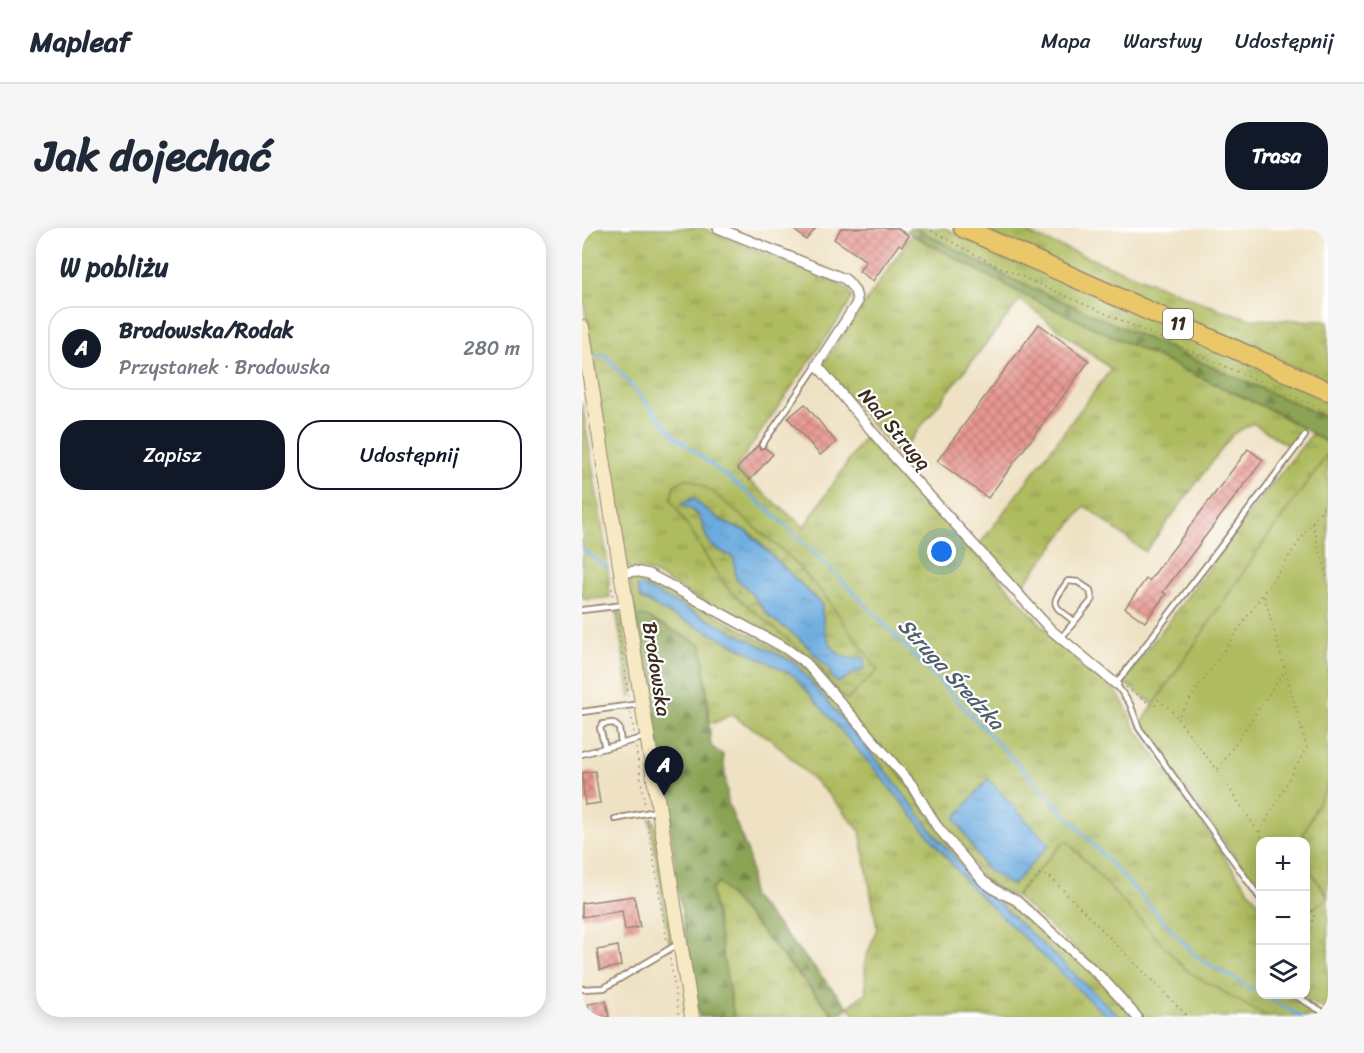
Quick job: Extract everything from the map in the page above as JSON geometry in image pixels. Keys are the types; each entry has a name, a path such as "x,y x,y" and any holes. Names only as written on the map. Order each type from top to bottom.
{"highway":[{"name":"11","path":"963,228 1328,391"}],"street":[{"path":"718,228 844,279 857,293 854,310 818,365"},
{"name":"Brodowska","path":"582,327 692,1017"},
{"name":"Nad Strugą","path":"818,365 887,449 1003,578 1061,638 1117,683"},
{"path":"622,571 649,574 785,648 806,663 912,785 936,825 983,881 1016,900 1103,979 1137,1017"}],"lane":[{"path":"762,445 818,365"},
{"path":"1256,892 1139,728 1130,704 1117,683 1305,436"},
{"path":"1061,638 1092,600 1090,590 1073,580 1068,581 1057,595 1055,602 1056,608 1074,621"},
{"path":"582,610 626,600"},
{"path":"582,712 642,703"},
{"path":"605,748 600,728 603,724 613,723 619,728 621,743"},
{"path":"582,754 648,736"},
{"path":"615,819 659,810"},
{"path":"582,989 604,988 680,943"},
{"path":"1301,999 1328,1015"}],"path":[{"path":"926,228 1012,273 1324,410 1305,436"},
{"path":"1178,718 1328,500"},
{"path":"1312,523 1328,579"},
{"path":"1259,833 1307,747 1263,592"},
{"path":"1217,770 1285,671"},
{"path":"1117,683 1154,707 1158,700 1168,707 1217,770 1262,837"},
{"path":"1016,900 1040,874 1050,877 1188,1017"},
{"path":"1310,908 1315,918 1310,922"}],"green space":[{"path":"582,228 703,228 847,289 852,297 848,306 735,469 804,527 867,433 1048,632 1114,688 1136,730 1256,900 1256,999 1295,999 1324,1017 1267,1017 1187,972 1066,840 1015,896 999,889 985,879 808,662 650,571 627,568 582,291"},
{"path":"909,228 915,228 1007,277 1328,418 1328,443 1275,412 1024,295 907,232"},
{"path":"915,228 945,228 1328,398 1328,418 1007,277"},
{"path":"979,228 1031,228 1029,234 1211,306 1250,319 1328,321 1328,383"},
{"path":"912,235 1024,295 1275,412 1304,429 1290,447 1253,423 1233,434 1145,552 1085,506 1027,580 1022,585 1015,584 979,545 1111,369 1020,300 898,456 822,365"},
{"path":"582,402 607,557 610,597 587,600 582,598"},
{"path":"1312,434 1328,443 1328,454 1264,542 1154,705 1123,682 1264,494"},
{"path":"1328,454 1328,782 1302,837 1256,837 1256,885 1140,725 1264,542"},
{"path":"687,478 719,497 790,557 825,596 878,670 847,700 830,683 820,666 731,592 717,574 671,499 674,485","holes":["693,499 725,522 748,531 822,605 829,641 856,672 838,683 829,669 799,638 771,618 745,586 736,579 734,559 712,546 700,518 683,504"]},
{"path":"641,575 670,589 803,664 891,763 968,868 1014,902 1109,989 1134,1017 858,1017 848,1007 866,992 865,961 877,928 860,831 830,796 771,739 731,715 714,723 710,722 702,645 645,616 635,616 629,577"},
{"path":"616,611 621,612 635,689 630,698"},
{"path":"635,616 645,616 702,645 711,746 723,755 728,803 748,853 751,895 848,1007 836,1017 719,883 711,890 734,1017 699,1017 676,876 670,824 669,783 658,741 655,741"},
{"path":"1328,782 1328,896 1310,870 1310,837 1302,837"},
{"path":"650,819 655,822 675,943 670,947"},
{"path":"1066,840 1187,971 1267,1017 1142,1017 1104,974 1015,896"},
{"path":"1310,870 1328,897 1310,911"},
{"path":"719,883 835,1017 734,1017 711,889"},
{"path":"1328,897 1328,1011 1305,999 1310,999 1310,911"}],"water":[{"path":"693,498 718,518 747,531 822,605 824,627 833,648 846,658 864,658 864,670 838,683 832,678 829,669 799,638 771,618 745,586 736,579 734,559 712,546 700,518 682,504"},
{"path":"637,586 642,586 795,663 975,881 1120,1017 1107,1017 969,885 882,778 793,675 640,598"},
{"path":"988,779 1049,845 1012,886 985,868 955,818"}],"building":[{"path":"792,228 816,228 806,240"},
{"path":"841,228 897,228 909,236 902,246 899,244 873,281 859,271 866,261 834,239"},
{"path":"1039,324 1089,361 988,498 937,461"},
{"path":"805,404 836,442 820,455 788,418"},
{"path":"758,445 760,449 765,448 773,454 750,480 737,469"},
{"path":"1248,449 1263,460 1163,592 1166,594 1145,622 1125,608 1146,579 1149,581"},
{"path":"595,771 600,803 585,805 582,773"},
{"path":"634,896 640,927 625,930 622,911 582,917 582,903"},
{"path":"618,946 621,966 600,970 597,950"},
{"path":"606,1001 609,1017 590,1017 588,1004"}],"waterway":[{"name":"Struga Średzka","path":"589,356 605,355 675,436 768,509 841,579 1054,802 1198,958 1302,1017"},
{"path":"582,549 606,567"}],"place":[{"name":"Brodowska/Rodak","path":"664,796"}]}
